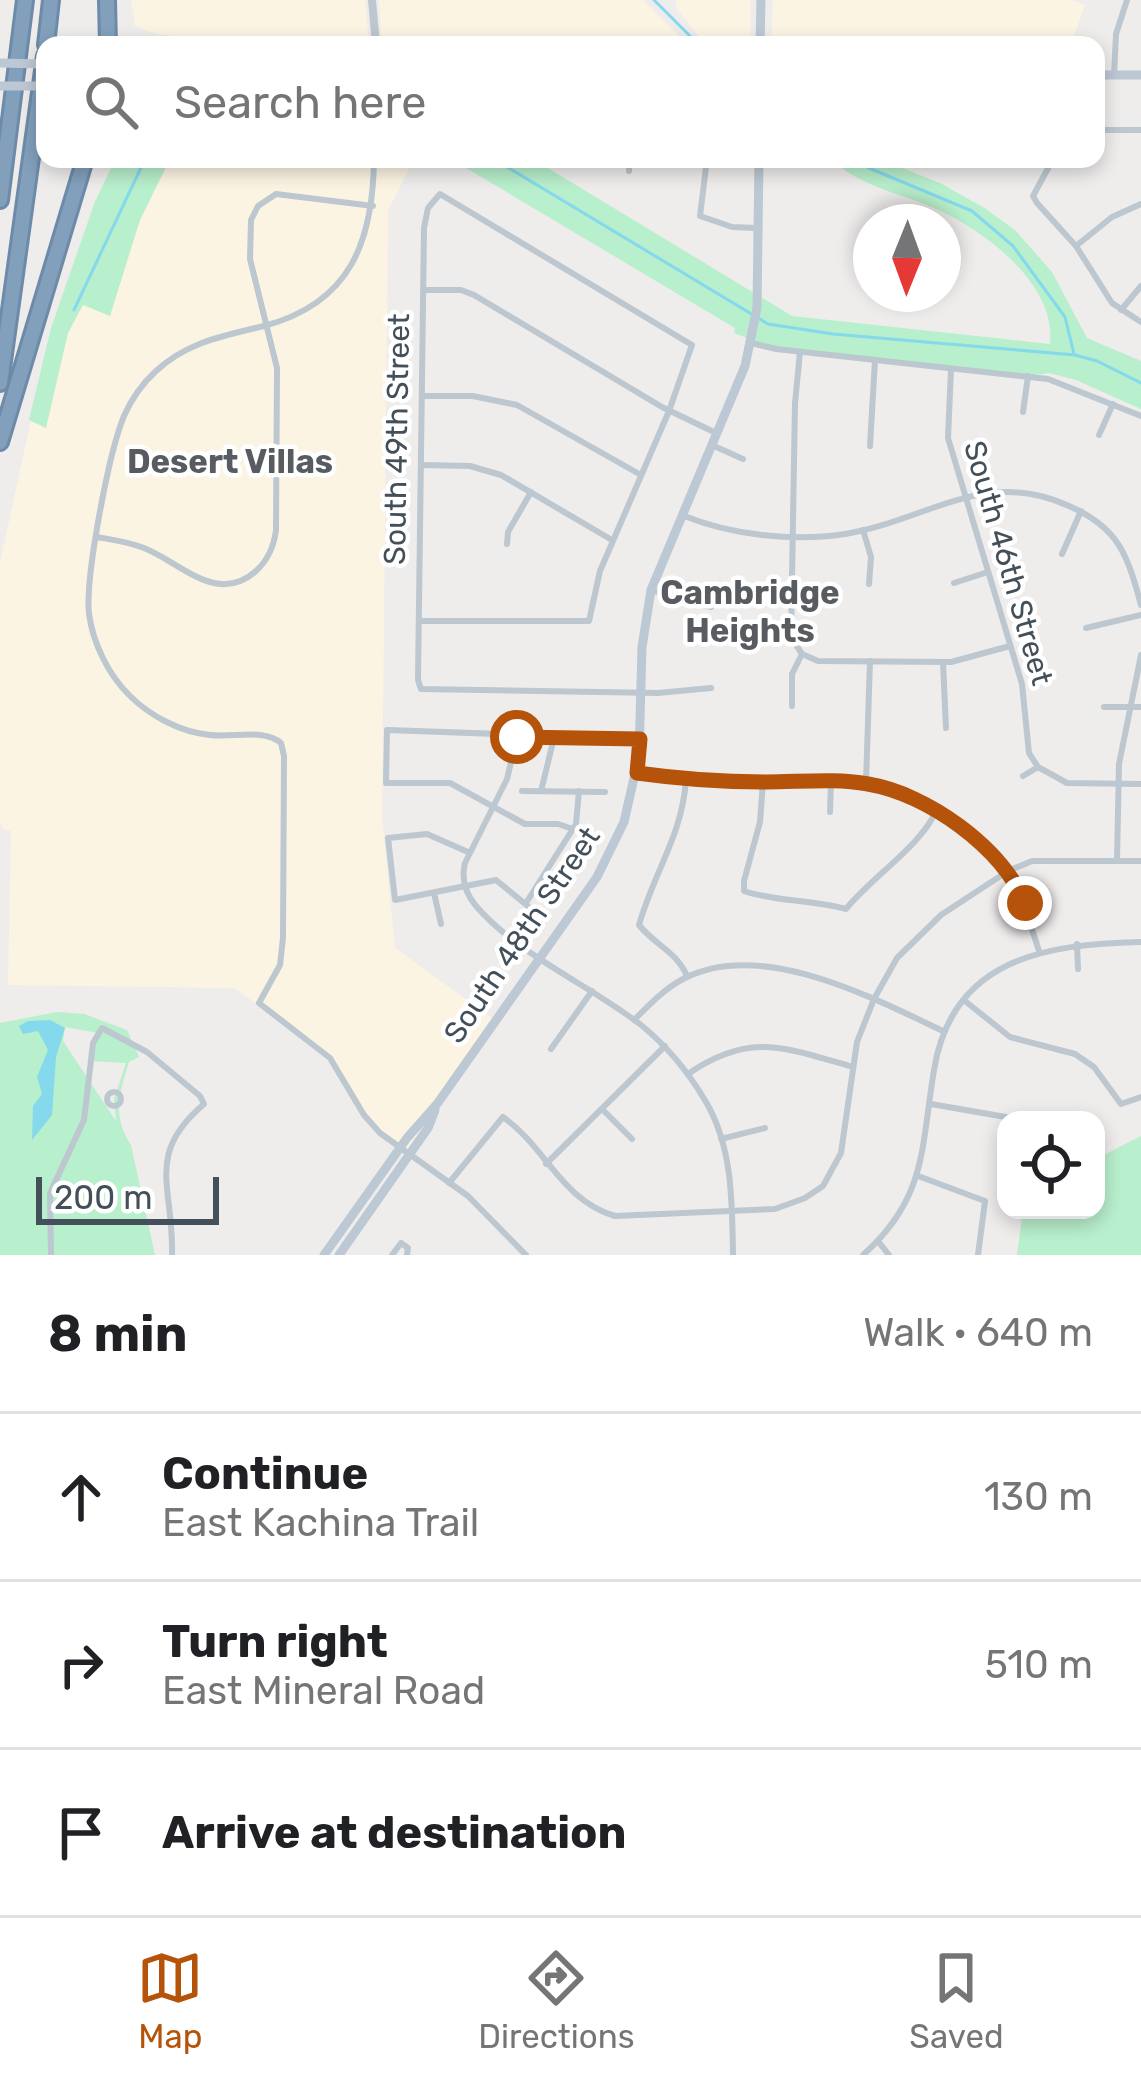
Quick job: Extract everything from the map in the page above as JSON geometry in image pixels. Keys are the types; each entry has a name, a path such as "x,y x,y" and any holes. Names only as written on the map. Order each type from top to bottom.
{"highway":[{"path":"0,200 25,0"},
{"path":"47,36 51,0"},
{"path":"107,0 108,36"},
{"path":"0,383 36,125"},
{"path":"0,442 82,168"}],"main road":[{"path":"760,36 761,0"},
{"path":"0,63 36,61"},
{"path":"1105,76 1141,75"},
{"path":"0,86 36,86"},
{"name":"South 48th Street","path":"324,1255 404,1151 428,1128 436,1105 607,859 624,822 637,773 644,625 652,590 754,329 759,168"},
{"name":"South 48th Street","path":"339,1255 404,1151"}],"street":[{"path":"373,0 375,36"},
{"path":"1114,76 1116,34 1127,0"},
{"path":"1105,130 1141,130"},
{"path":"374,168 373,206 361,248 338,283 309,307 265,326 194,344 145,382 124,416 89,580 89,614 98,645 123,688 150,712 178,727 213,736 271,736 283,749 283,938 280,965 259,1004 330,1058 364,1115 404,1151 468,1196 526,1255"},
{"path":"629,168 629,172"},
{"path":"706,168 700,216 732,227 758,228"},
{"path":"1048,168 1034,196 1076,246 1112,303 1141,322"},
{"path":"98,537 140,546 212,584 246,578 263,563 274,543 277,368 248,247 251,220 258,206 283,194 373,206"},
{"name":"South 49th Street","path":"641,692 421,689 425,218 440,194 692,345 668,410"},
{"path":"1076,246 1112,217 1141,204"},
{"path":"1121,310 1141,286"},
{"path":"423,290 461,290 474,295 743,459"},
{"path":"751,343 1028,376 1074,386 1141,416"},
{"path":"800,352 791,637 802,654 818,661 943,662 1010,646"},
{"path":"870,446 875,360"},
{"name":"South 46th Street","path":"951,368 948,438 1022,684 1025,738 1039,767"},
{"path":"1023,412 1028,376"},
{"path":"422,395 473,396 517,405 640,475"},
{"path":"1099,434 1112,404"},
{"path":"419,621 589,621 612,540 668,410"},
{"path":"421,465 485,469 612,540"},
{"path":"682,515 731,533 839,535 1009,489 1033,491 1106,526 1137,576 1141,605"},
{"path":"507,544 508,532 531,492"},
{"path":"1062,554 1081,511"},
{"path":"863,530 871,557 869,584"},
{"path":"954,583 988,572"},
{"path":"652,590 711,607"},
{"path":"1086,628 1141,615"},
{"path":"792,706 792,674 802,654"},
{"path":"1117,860 1118,784 1141,655"},
{"path":"866,784 870,661"},
{"path":"943,662 946,728"},
{"path":"641,692 711,688"},
{"path":"1104,707 1141,707"},
{"path":"573,830 558,824 525,824 451,783 386,783 387,730 640,739"},
{"path":"517,737 512,767 468,852 465,886 473,904 497,926 634,1020 688,1074 721,1139 730,1177 733,1255"},
{"path":"541,791 554,738"},
{"path":"1023,776 1039,767 1067,783 1141,784"},
{"path":"637,773 686,780 866,784 902,794 979,838 1008,871 1025,903 1039,951"},
{"path":"686,780 684,809 673,844 638,925 653,942 679,958 687,976"},
{"path":"763,782 760,822 744,891 846,909 875,875 921,836 935,813"},
{"path":"830,812 831,782"},
{"path":"522,791 604,792"},
{"path":"526,903 573,830 579,817 579,791"},
{"path":"468,852 427,834 388,838 395,900 496,880 540,916"},
{"path":"449,1183 503,1118 586,1204 615,1216 775,1209 806,1198 823,1186 842,1153 857,1042 897,958 941,915 1008,871 1032,861 1141,861"},
{"path":"434,892 441,925"},
{"path":"863,1255 898,1218 919,1176 944,1031 965,1001 1000,967 1039,951 1077,944 1141,942"},
{"path":"1077,944 1078,969"},
{"path":"634,1020 657,996 687,976 758,967 825,980 944,1031"},
{"path":"551,1049 592,992"},
{"path":"965,1001 1010,1037 1075,1054 1094,1067 1121,1104 1141,1097"},
{"path":"51,1255 50,1193 82,1126 93,1043 102,1028 147,1052 205,1104 173,1138 165,1157 172,1255"},
{"path":"688,1074 713,1057 745,1045 778,1046 853,1067"},
{"path":"546,1164 665,1046"},
{"path":"86,1096 107,1097"},
{"path":"931,1104 997,1115"},
{"path":"602,1109 632,1139"},
{"path":"721,1139 765,1128"},
{"path":"919,1176 985,1201 978,1255"},
{"path":"878,1241 890,1255"},
{"path":"394,1254 395,1246 403,1243 407,1255"}],"shaded area":[{"path":"131,0 365,0 368,36 174,36 135,26"},
{"path":"379,0 643,0 679,36 381,36"},
{"path":"676,0 751,0 750,36 699,36 676,8"},
{"path":"773,0 1071,0 1085,5 1074,36 771,36"},
{"path":"111,168 410,168 388,211 382,817 395,948 496,1021 405,1151 371,1124 335,1064 234,988 8,985 11,831 0,823 0,563 51,328"}],"green space":[{"path":"111,168 166,168 140,220 110,316 83,305 68,333 46,428 29,420 51,328"},
{"path":"466,168 548,168 792,316 1050,344 1049,322 1030,280 995,245 961,222 961,204 924,204 842,168 902,168 942,184 1015,230 1052,272 1087,338 1141,361 1141,409 1049,373 1028,376 776,349 734,333 735,328"},
{"path":"57,1012 84,1014 127,1030 139,1057 129,1062 119,1115 131,1145 155,1255 0,1255 0,1023","holes":["65,1027 98,1033 90,1061 126,1063 114,1099 116,1121 63,1041"]},
{"path":"1141,1136 1141,1255 1017,1255 1022,1219 1105,1219 1105,1154"}],"water":[{"path":"50,1020 65,1028 56,1057 52,1115 32,1140 33,1106 42,1094 37,1077 48,1050 38,1031 23,1034 19,1026"}],"waterway":[{"path":"654,0 690,36"},
{"path":"74,310 141,168"},
{"path":"509,168 768,324 1075,355 1141,383"},
{"path":"869,168 972,211 1013,246 1065,317 1074,354"}],"district":[{"name":"Desert Villas","path":"230,461"},
{"name":"Cambridge Heights","path":"750,611"}],"route":[{"path":"517,737 640,739 637,773 686,780 853,782 902,794 979,838 1008,871 1025,903"}]}
